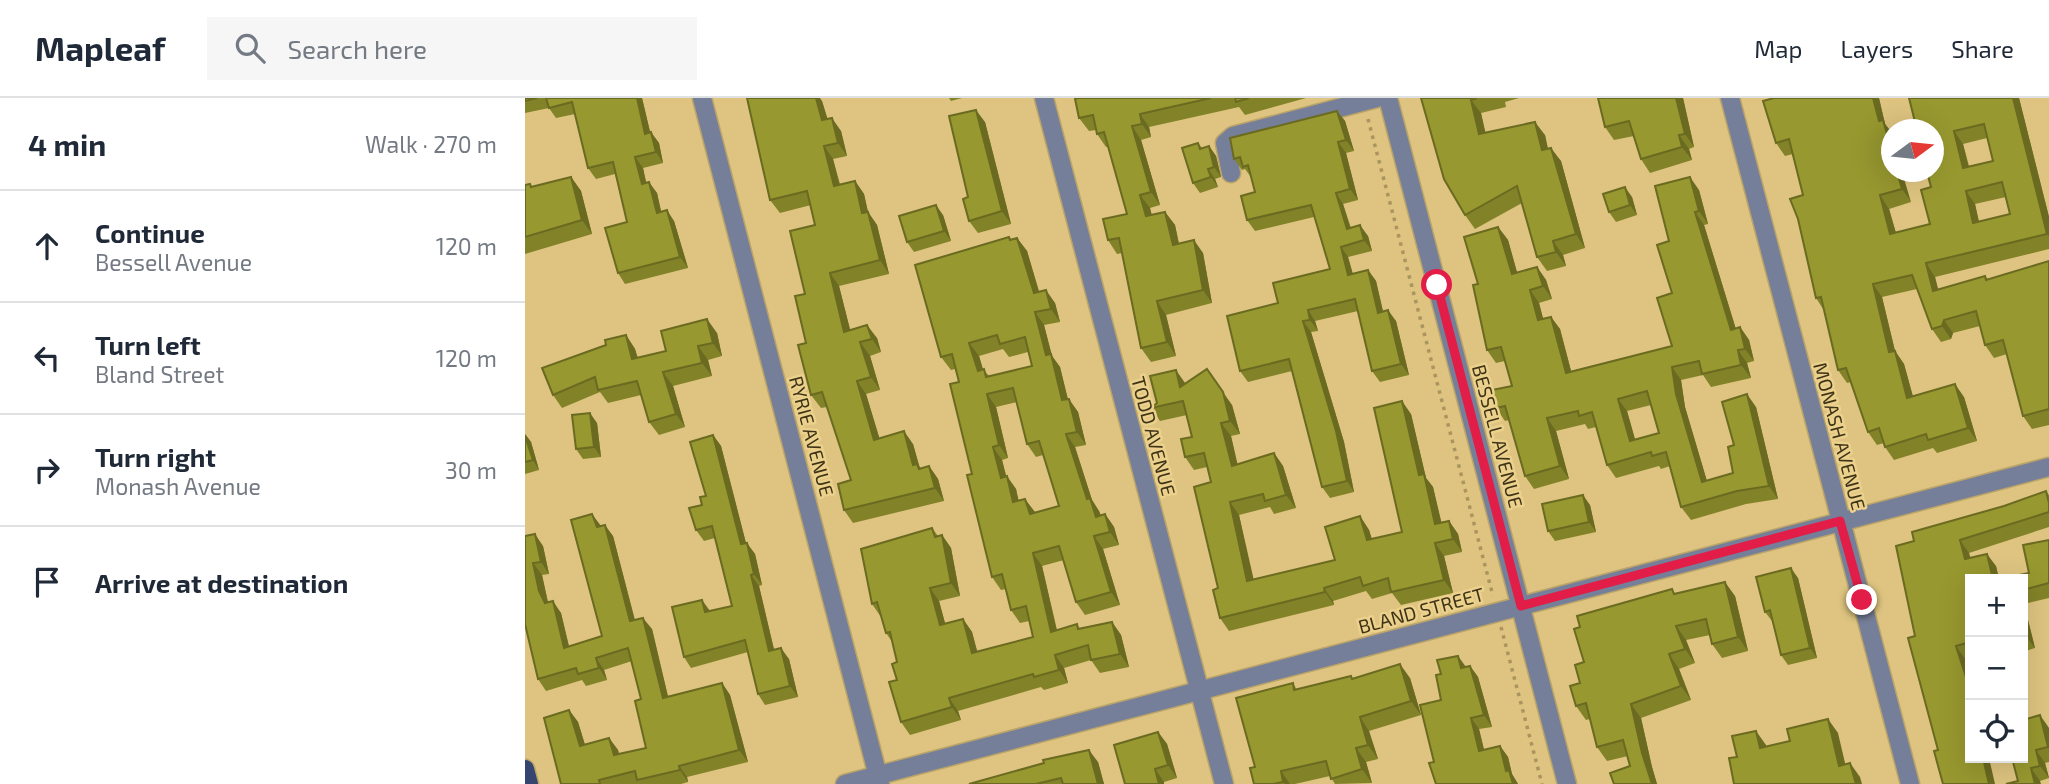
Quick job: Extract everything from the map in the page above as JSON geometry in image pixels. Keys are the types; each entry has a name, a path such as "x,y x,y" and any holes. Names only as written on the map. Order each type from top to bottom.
{"main road":[{"path":"525,769 529,784"}],"street":[{"name":"RYRIE AVENUE","path":"702,98 879,780"},
{"name":"TODD AVENUE","path":"1044,98 1224,784"},
{"name":"BESSELL AVENUE","path":"1388,98 1567,784"},
{"name":"MONASH AVENUE","path":"1730,98 1910,784"},
{"path":"1231,173 1225,143 1233,136 1370,100"},
{"name":"BLAND STREET","path":"845,784 879,780 1497,611 2049,467"}],"path":[{"path":"1370,100 1542,784"}],"building":[{"path":"546,98 637,98 645,134 651,132 656,152 635,157 642,184 649,182 657,213 667,210 680,257 618,273 605,228 627,222 613,162 588,168 572,102 549,108"},
{"path":"747,98 816,98 822,120 832,118 838,143 824,146 834,186 855,181 862,213 868,212 880,260 830,273 844,332 867,325 872,339 860,342 871,377 857,381 874,440 904,431 913,465 917,464 919,469 929,466 935,488 844,510 838,484 851,480 822,392 811,395 798,345 806,343 795,296 805,294 790,231 815,225 807,191 770,200"},
{"path":"1211,98 1140,114 1142,124 1132,126 1151,192 1140,195 1146,216 1165,212 1173,245 1194,240 1203,290 1157,301 1167,342 1141,348 1119,238 1108,240 1103,219 1127,214 1104,132 1097,134 1093,115 1079,118 1075,99"},
{"path":"1421,98 1477,98 1471,100 1479,134 1535,122 1542,150 1551,148 1576,234 1553,241 1556,252 1537,257 1517,186 1465,215 1444,179"},
{"path":"1598,98 1676,98 1685,134 1679,135 1682,147 1641,159 1629,121 1605,127"},
{"path":"1774,98 1873,98 1881,120 1881,182 1900,182 1902,189 1880,195 1890,234 1930,224 1921,190 1931,187 1930,182 1944,182 1944,119 1914,119 1909,98 2013,98 2047,234 1926,263 1933,291 1985,276 1986,280 2049,261 2049,409 2023,416 2003,340 1985,345 1976,311 1944,320 1942,326 1932,329 1912,275 1873,284 1889,352 1895,351 1907,398 1955,384 1968,428 1928,440 1926,434 1885,447 1879,428 1868,432 1846,368 1838,370 1821,297 1816,298 1798,219 1790,199 1803,195 1789,139 1776,143 1763,101","holes":["1984,124 1993,161 1963,168 1954,131","2002,182 2010,214 1973,223 1966,191"]},
{"path":"976,110 1002,211 969,221 963,199 968,197 949,116"},
{"path":"1337,111 1346,140 1338,142 1350,189 1336,193 1347,229 1360,225 1364,240 1341,247 1348,275 1368,270 1378,313 1388,310 1401,364 1372,371 1355,299 1308,310 1310,320 1303,321 1336,431 1347,481 1322,487 1289,359 1240,371 1227,316 1278,303 1273,283 1330,269 1311,205 1247,220 1241,196 1255,192 1248,165 1243,167 1240,157 1234,159 1230,138"},
{"path":"1198,143 1200,149 1209,146 1214,167 1208,169 1211,177 1193,183 1182,148"},
{"path":"571,177 582,220 525,237 525,185 530,184 531,187"},
{"path":"1690,177 1699,211 1695,212 1731,330 1740,327 1745,349 1738,350 1741,365 1702,374 1699,361 1672,367 1676,394 1702,482 1733,473 1728,447 1734,445 1722,402 1747,394 1769,486 1737,491 1681,507 1666,452 1652,456 1651,452 1607,465 1592,412 1579,416 1578,411 1547,418 1560,466 1525,476 1505,406 1496,408 1492,390 1512,386 1501,347 1487,350 1473,285 1478,284 1464,237 1498,227 1512,274 1537,267 1543,286 1530,290 1538,320 1551,317 1566,373 1672,346 1657,298 1672,293 1657,245 1669,241 1655,186","holes":["1647,391 1659,433 1630,441 1618,399"]},
{"path":"1625,187 1630,205 1609,212 1603,194"},
{"path":"936,205 944,231 907,242 899,216"},
{"path":"1009,237 1010,240 1017,238 1034,293 1046,290 1051,309 1035,312 1046,355 1051,354 1062,400 1069,399 1077,432 1066,434 1087,499 1090,498 1096,517 1105,514 1110,532 1094,536 1111,592 1076,602 1059,546 1033,553 1051,632 1077,624 1078,629 1112,622 1120,654 1091,660 1088,645 1055,655 1059,670 1034,677 1033,674 949,698 952,707 901,722 889,682 897,680 892,664 897,662 890,632 886,633 877,602 872,604 861,549 932,528 935,537 942,535 951,583 930,588 940,625 963,619 972,653 1033,637 1026,606 1011,610 1002,574 992,577 967,475 972,474 950,384 959,382 952,354 941,357 915,265","holes":["997,335 1000,344 1025,337 1032,366 986,377 984,369 978,371 969,343","1013,388 1027,444 1039,441 1059,506 1030,514 1025,499 1013,502 1007,476 1001,478 993,447 999,445 987,394"]},
{"path":"707,319 713,343 698,346 702,363 663,372 676,414 649,422 637,381 598,390 595,377 553,395 542,368 606,345 605,340 626,335 632,359 666,351 661,331"},
{"path":"1207,369 1223,392 1230,421 1221,423 1232,466 1274,453 1286,495 1265,501 1263,494 1230,502 1247,581 1335,560 1325,527 1360,516 1367,540 1402,532 1374,408 1402,401 1419,475 1424,474 1435,524 1449,521 1453,539 1435,543 1444,580 1391,592 1388,578 1363,586 1360,577 1324,588 1325,592 1220,618 1213,590 1218,588 1194,487 1211,482 1204,453 1185,457 1181,439 1192,437 1183,401 1151,408 1157,403 1150,376 1176,370 1180,387"},
{"path":"590,413 594,447 576,449 572,415"},
{"path":"713,435 741,544 747,543 754,574 751,575 769,651 781,648 790,686 758,694 745,640 684,657 672,607 702,600 705,612 732,606 712,526 696,530 689,508 702,505 700,497 706,496 690,442"},
{"path":"525,436 533,460 525,462"},
{"path":"2046,491 2049,512 1960,540 1965,559 1987,554 1992,574 1965,574 1965,643 1956,646 1965,674 1965,763 1984,763 1989,784 1943,784 1934,751 1938,750 1908,638 1915,636 1896,546 1914,541 1912,532"},
{"path":"1583,495 1589,522 1548,531 1542,504"},
{"path":"592,514 597,527 605,525 630,621 643,618 663,698 722,683 739,750 679,766 680,770 637,780 635,771 599,780 600,784 561,784 544,718 569,710 580,746 609,738 614,755 646,748 635,701 641,699 628,648 596,658 599,668 578,674 576,668 538,679 525,624 525,536 535,534 541,562 533,563 539,591 545,603 553,601 564,648 602,636 571,520"},
{"path":"2049,540 2049,583 2028,589 2028,574 2024,574 2029,573 2023,545"},
{"path":"1791,568 1810,648 1781,655 1770,610 1765,612 1756,577"},
{"path":"1725,582 1738,637 1712,644 1706,619 1676,626 1685,649 1669,654 1681,686 1631,704 1652,784 1614,784 1610,773 1630,766 1623,740 1597,747 1586,703 1576,706 1570,686 1580,683 1575,665 1584,662 1574,629 1580,627 1577,616 1672,589 1674,594"},
{"path":"1458,656 1461,668 1470,666 1484,715 1471,718 1479,751 1500,746 1506,771 1509,770 1513,784 1436,784 1429,763 1434,762 1420,705 1441,700 1436,675 1441,674 1437,660"},
{"path":"1400,664 1411,701 1360,717 1368,745 1356,748 1362,769 1331,779 1326,761 1281,771 1283,782 1254,784 1250,768 1255,767 1236,698 1293,683 1294,690 1351,676 1352,679"},
{"path":"2040,715 2048,747 2036,750 2040,766 2031,768 2035,784 2006,784 2018,781 2013,763 2028,763 2028,719"},
{"path":"1828,719 1839,766 1850,763 1856,784 1734,784 1729,758 1737,757 1732,736 1756,731 1760,748 1790,741 1787,729"},
{"path":"1158,732 1168,765 1155,769 1159,784 1125,784 1114,745"},
{"path":"1089,750 1098,784 1063,784 1061,778 1036,784 969,784 1044,763 1043,760"}],"route":[{"path":"1437,285 1521,606 1840,521 1862,600"}]}
